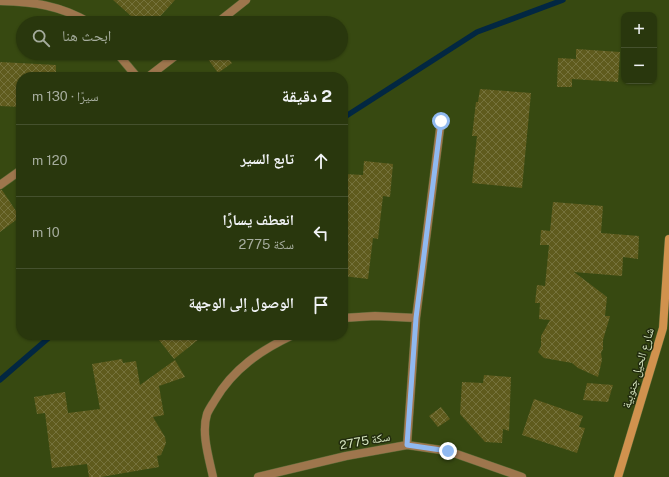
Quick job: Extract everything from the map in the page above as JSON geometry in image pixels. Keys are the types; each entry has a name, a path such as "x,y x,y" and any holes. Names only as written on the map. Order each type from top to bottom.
{"street":[{"path":"226,16 246,0"},
{"path":"0,1 34,2 72,12 79,16"},
{"path":"123,60 133,72"},
{"path":"154,72 170,60"},
{"path":"407,445 416,318 441,121"},
{"path":"0,185 16,174"},
{"name":"شارع الحيل جنوبية","path":"618,477 666,328 669,239"},
{"path":"348,318 375,316 416,318"},
{"path":"213,477 205,437 207,414 222,388 247,361 282,340"},
{"name":"سكة 2775","path":"258,477 346,456 407,445 448,451 522,477"}],"building":[{"path":"113,0 175,0 160,16 131,16"},
{"path":"576,49 620,52 618,82 572,79 572,87 557,87 558,58 576,59"},
{"path":"209,60 230,60 232,63 219,72 217,72"},
{"path":"0,62 56,65 56,72 16,72 16,107 0,106"},
{"path":"480,89 531,93 522,188 472,183 477,136 472,136 476,102 478,102"},
{"path":"364,161 393,164 390,197 383,196 378,239 373,238 368,279 348,277 348,174 363,175"},
{"path":"0,190 2,190 16,211 16,220 0,232"},
{"path":"553,202 603,206 601,233 639,236 638,259 623,257 622,276 574,272 607,297 605,316 610,316 603,340 603,349 601,353 602,360 598,377 578,368 572,363 544,358 538,352 541,346 541,336 550,320 539,319 540,303 535,303 537,285 545,286 549,245 540,245 541,230 550,231"},
{"path":"159,340 198,340 174,359"},
{"path":"122,359 123,363 136,361 140,385 175,360 185,377 159,386 164,415 153,417 165,437 166,443 161,455 157,456 159,467 101,477 89,477 87,464 52,468 45,413 37,414 34,397 65,392 68,413 100,409 92,364"},
{"path":"484,375 511,377 509,431 503,429 502,443 485,442 460,414 462,382 483,383"},
{"path":"587,383 613,385 608,402 583,400"},
{"path":"534,399 583,416 579,427 585,428 577,453 522,435"},
{"path":"441,407 450,419 438,427 429,416"}],"waterway":[{"path":"348,115 477,32 563,0"},
{"path":"0,380 46,340"}],"route":[{"path":"441,121 416,318 407,445 448,451"}]}
